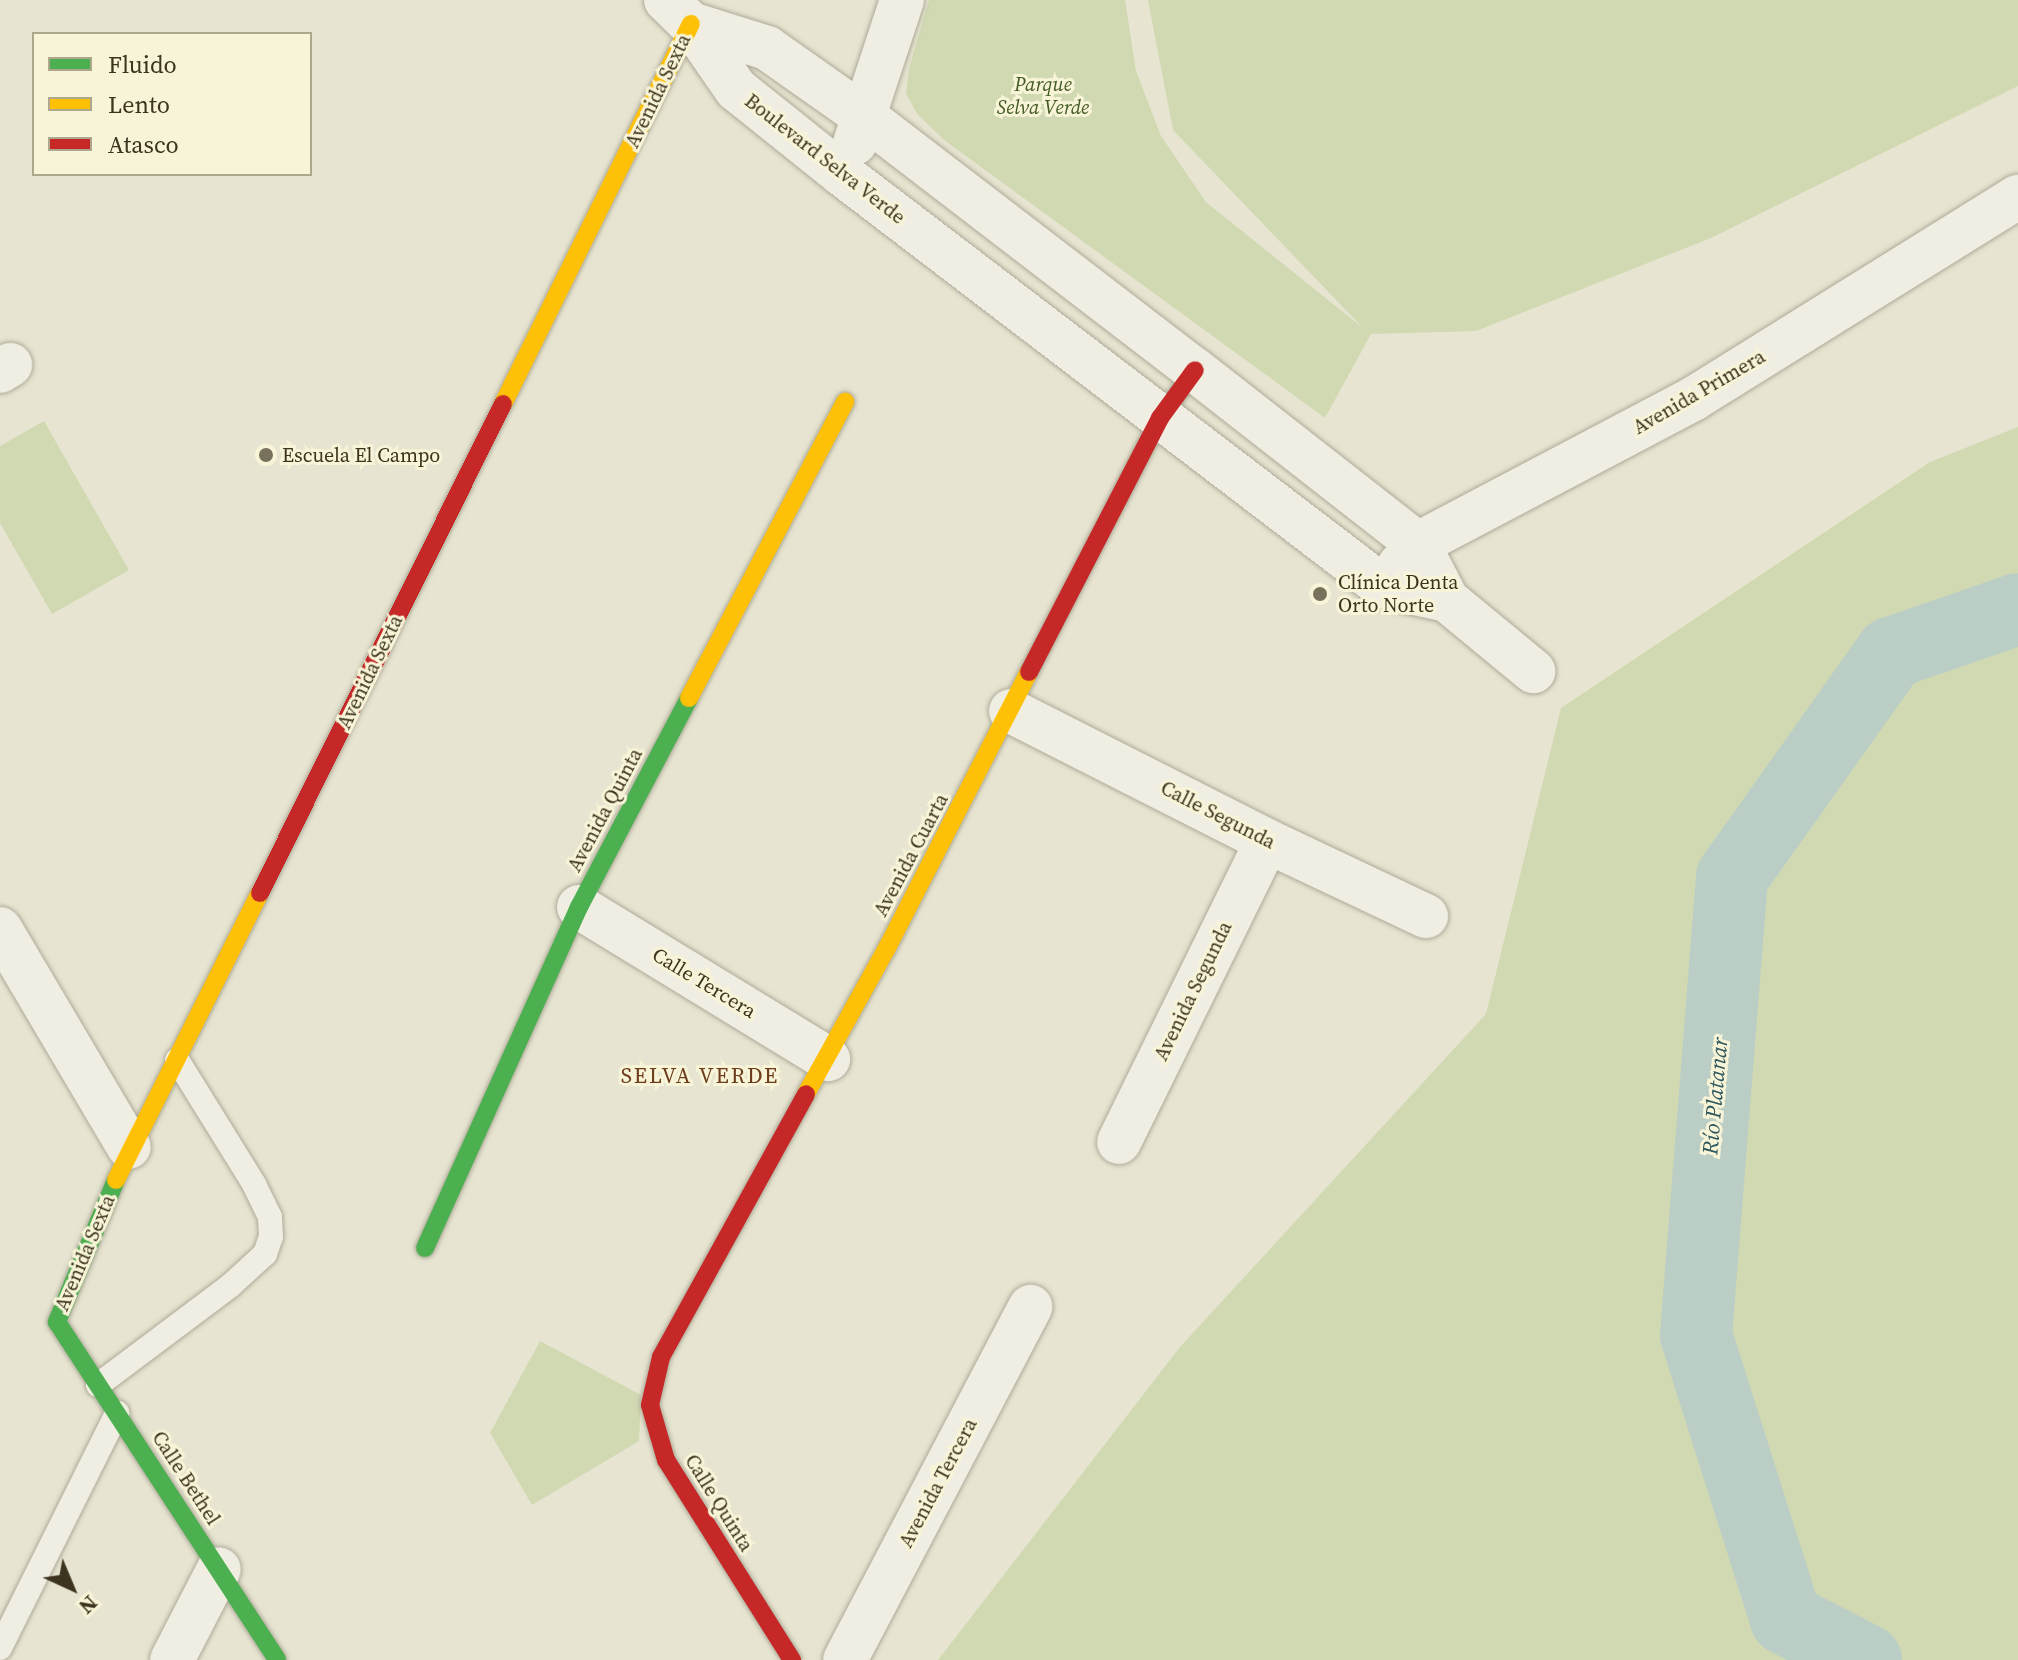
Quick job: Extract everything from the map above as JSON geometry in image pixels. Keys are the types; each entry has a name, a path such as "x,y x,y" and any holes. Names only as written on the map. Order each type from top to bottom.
{"street":[{"path":"842,174 865,117 902,0"},
{"name":"Boulevard Selva Verde","path":"678,12 767,48 865,117 1195,370 1418,544 1447,600 1533,671"},
{"name":"Boulevard Selva Verde","path":"678,12 736,89 1160,418 1382,586 1447,600"},
{"name":"Avenida Sexta","path":"57,1322 129,1147 177,1060 678,12"},
{"name":"Avenida Primera","path":"1382,586 1418,544 1693,399 2018,197"},
{"name":"Avenida Cuarta","path":"661,1357 828,1059 1011,711 1160,418 1195,370"},
{"name":"Avenida Quinta","path":"425,1248 579,907 845,402"},
{"name":"Calle Segunda","path":"1011,711 1267,841 1426,916"},
{"name":"Avenida Segunda","path":"1119,1142 1267,841"},
{"name":"Calle Tercera","path":"579,907 828,1059"},
{"path":"0,929 129,1147"},
{"name":"Avenida Tercera","path":"845,1660 1030,1307"},
{"name":"Calle Bethel","path":"57,1322 277,1660"},
{"name":"Calle Quinta","path":"661,1357 650,1405 666,1460 792,1660"},
{"path":"172,1660 219,1569"}],"lane":[{"path":"98,1385 231,1285 265,1254 271,1237 270,1217 254,1184 177,1060"},
{"path":"0,1648 117,1413"}],"green space":[{"name":"Parque Selva Verde","path":"929,0 1125,0 1136,71 1161,136 1206,202 1363,328 1173,130 1148,0 2018,0 2018,86 1711,238 1476,331 1371,334 1325,418 944,140 917,114 906,93 909,68"},
{"path":"44,421 129,570 52,614 0,523 0,446"},
{"path":"2018,427 2018,1660 938,1660 1180,1347 1486,1014 1561,708 1930,462"},
{"path":"540,1341 641,1395 639,1441 532,1505 490,1433"}],"waterway":[{"name":"Río Platanar","path":"1866,1660 1786,1619 1696,1335 1732,877 1891,653 2018,609"}],"traffic: fast":[{"path":"425,1248 579,907 689,698"},
{"path":"116,1180 57,1322 277,1660"}],"traffic: slow":[{"path":"503,404 691,24"},
{"path":"689,698 845,402"},
{"path":"806,1094 888,946 1029,672"},
{"path":"116,1180 260,893"}],"traffic: jam":[{"path":"1029,672 1160,418 1195,370"},
{"path":"260,893 503,404"},
{"path":"792,1660 666,1460 650,1405 661,1357 806,1094"}],"place":[{"name":"Escuela El Campo","path":"266,455"},
{"name":"Clínica Denta Orto Norte","path":"1320,594"}],"district":[{"name":"SELVA VERDE","path":"700,1076"}]}
